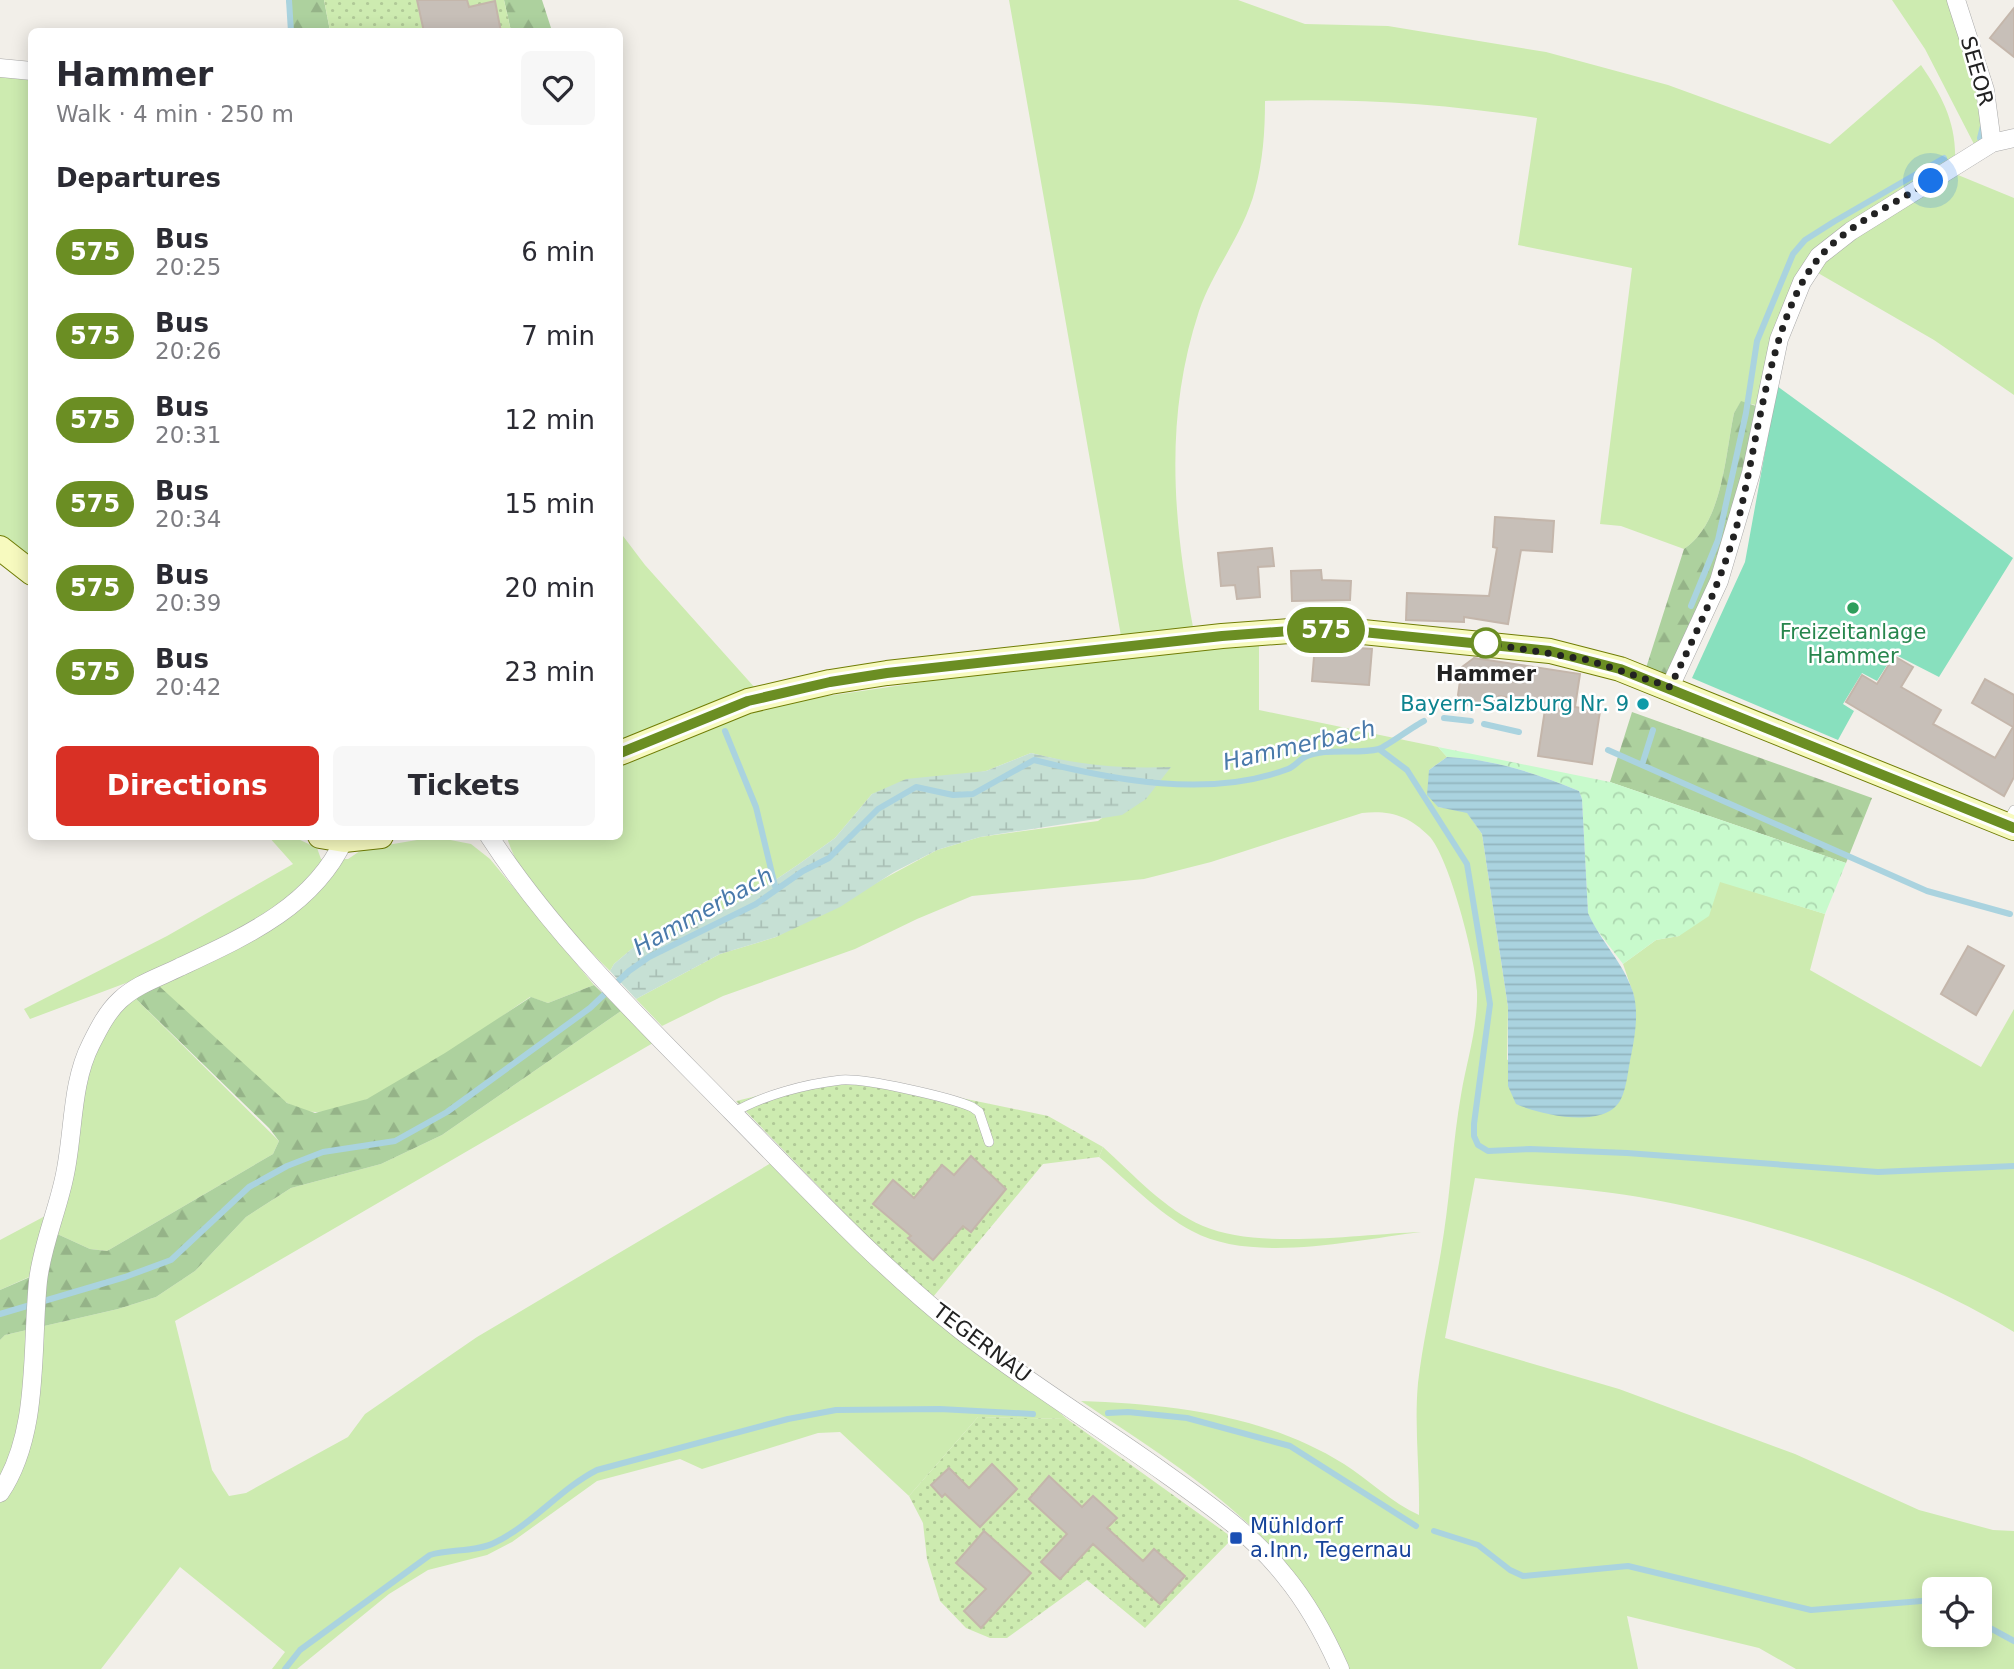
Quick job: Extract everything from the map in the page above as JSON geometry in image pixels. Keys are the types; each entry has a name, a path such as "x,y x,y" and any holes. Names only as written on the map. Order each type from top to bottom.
{"main road":[{"path":"0,548 28,570"},
{"path":"623,752 711,714 792,690 887,673 1222,636 1303,630 1411,635 1550,651 1620,669 2011,821"}],"street":[{"name":"SEEOR","path":"1956,0 1985,90 1992,143"},
{"path":"0,68 28,71"},
{"path":"1670,687 1719,581 1751,473 1779,338 1802,282 1819,256 1842,237 1992,143 2014,138"},
{"path":"0,1493 15,1464 23,1437 31,1391 38,1279 66,1171 82,1066 89,1046 111,1009 143,985 248,935 305,896 332,865 332,840"},
{"name":"TEGERNAU","path":"492,840 540,906 628,1005 853,1233 938,1312 1236,1526 1270,1558 1319,1625 1340,1669"}],"lane":[{"path":"733,1113 749,1103 841,1080 854,1080 972,1107 979,1112 989,1142"}],"green space":[{"path":"286,0 324,0 329,28 292,28"},
{"path":"324,0 504,0 510,28 329,28"},
{"path":"504,0 542,0 551,28 510,28"},
{"path":"1009,0 1238,0 1305,24 1388,26 1546,52 1668,85 1830,144 1921,65 1947,111 1953,135 1955,163 1821,247 1756,405 1741,402 1734,413 1725,468 1715,506 1697,537 1684,549 1621,526 1600,524 1632,268 1518,245 1537,118 1401,103 1265,101 1263,146 1255,190 1244,221 1199,311 1180,390 1175,469 1177,508 1193,627 1121,636"},
{"path":"1892,0 1953,0 1986,105 1983,141 1975,146 1925,49"},
{"path":"0,72 28,76 28,561 0,538"},
{"path":"1958,175 2014,198 2014,395 1934,340 1818,273 1828,259 1861,231"},
{"name":"Freizeitanlage Hammer","path":"1777,386 2013,558 1939,677 1894,654 1877,681 1862,673 1843,704 1854,711 1838,740 1692,678 1745,562"},
{"path":"1741,401 1756,406 1752,442 1719,561 1666,675 1646,668 1684,549 1697,537 1715,506 1725,468 1734,413"},
{"path":"623,536 645,565 756,689 623,742"},
{"path":"1259,639 1259,710 1438,747 1447,757 1429,770 1438,807 1467,812 1482,834 1508,1007 1507,1060 1634,996 1623,964 1656,940 1679,936 1720,881 1825,914 1810,970 1981,1067 2014,1009 2014,1332 1971,1308 1880,1266 1833,1248 1737,1218 1639,1197 1475,1178 1445,1338 1619,1389 1795,1454 1919,1510 1993,1530 2014,1531 2014,1669 1796,1669 1759,1648 1627,1616 1638,1669 1349,1669 1327,1623 1301,1582 1271,1546 1201,1484 1081,1401 1183,1409 1250,1423 1314,1447 1419,1515 1418,1383 1444,1232 1458,1112 1476,1018 1477,991 1467,934 1453,886 1437,847 1429,836 1406,819 1390,814 1362,813 1211,862 1144,879 972,896 855,949 723,996 662,1026 636,999 720,954 776,937 937,850 980,837 1098,821 1170,768 1128,769 1081,765 1031,753 986,771 872,794 835,838 799,864 756,893 668,936 641,941 614,964 610,971 536,891 513,855 508,840 623,840 623,763 708,725 786,702 1108,655"},
{"path":"1632,712 1872,798 1846,863 1610,782"},
{"path":"1438,747 1610,782 1846,863 1825,914 1720,882 1709,916 1679,936 1656,940 1623,964 1594,926 1588,913 1582,799 1579,791 1514,768 1447,757"},
{"path":"1031,753 1101,765 1171,767 1146,799 1122,815 980,837 937,850 894,872 840,907 776,937 720,954 636,999 610,971 614,964 641,941 668,936 709,917 756,893 799,864 835,838 872,794 906,779 986,771"},
{"path":"272,840 300,840 317,848 321,859 348,859 363,849 417,840 450,840 471,844 490,859 594,985 548,1003 530,997 397,1085 341,1108 316,1112 292,1106 269,1090 177,1006 150,974 30,1019 24,1009 167,936 293,864"},
{"path":"158,985 287,1103 315,1113 367,1099 445,1053 531,997 548,1003 594,985 621,1011 442,1135 381,1164 291,1188 246,1217 195,1271 156,1297 118,1309 5,1335 0,1340 0,1290 44,1271 55,1233 90,1249 107,1251 273,1154 279,1141 269,1128 135,998"},
{"path":"135,998 279,1141 273,1154 107,1251 90,1249 55,1233 92,1054 112,1019"},
{"path":"621,1011 653,1043 175,1321 212,1470 229,1496 246,1493 348,1437 365,1414 477,1337 771,1163 1067,1419 978,1417 909,1496 840,1432 818,1433 702,1469 680,1459 597,1481 512,1542 487,1555 428,1570 389,1594 297,1669 272,1669 285,1652 180,1567 101,1669 0,1669 0,1503 6,1494 0,1481 0,1340 5,1335 118,1309 156,1297 195,1271 246,1217 291,1188 381,1164 442,1135"},
{"path":"836,1077 865,1078 1048,1116 1103,1147 1099,1157 1043,1164 933,1297 880,1250 736,1101"},
{"path":"1103,1147 1150,1191 1176,1211 1203,1226 1226,1233 1280,1239 1310,1239 1421,1232 1304,1247 1273,1248 1216,1241 1179,1224 1155,1206 1099,1157"},
{"path":"47,1215 29,1277 0,1290 0,1240"},
{"path":"978,1417 1067,1419 1233,1538 1145,1628 1087,1580 1007,1638 990,1638 966,1628 940,1601 927,1559 923,1523 909,1496"}],"water":[{"path":"1447,757 1514,768 1579,791 1582,799 1588,913 1629,981 1636,1008 1634,1040 1623,1094 1613,1109 1602,1114 1572,1117 1527,1108 1516,1104 1508,1086 1508,1007 1482,834 1467,813 1438,807 1427,795 1429,770"}],"building":[{"path":"417,0 467,0 469,7 495,1 500,28 423,28"},
{"path":"2014,8 2014,57 1990,38"},
{"path":"1495,517 1554,521 1552,552 1521,550 1508,624 1464,617 1464,622 1406,620 1407,593 1489,596 1497,548 1493,547"},
{"path":"1272,548 1274,566 1258,567 1260,597 1237,599 1235,585 1221,586 1218,553"},
{"path":"1321,570 1322,580 1351,581 1350,600 1292,601 1291,571"},
{"path":"1315,645 1372,649 1369,685 1312,681"},
{"path":"1894,656 1913,667 1901,687 1941,710 1933,724 1995,758 2013,727 1972,703 1985,679 2014,695 2014,777 2004,796 1846,702 1862,675 1877,684"},
{"path":"1474,658 1580,674 1575,707 1600,711 1592,764 1538,756 1546,703 1499,696 1497,710 1466,705 1458,695 1462,667"},
{"path":"1968,946 2004,966 1976,1015 1941,994"},
{"path":"971,1156 1006,1189 971,1232 963,1226 933,1260 908,1238 911,1236 873,1204 893,1180 914,1198 942,1165 954,1175"},
{"path":"992,1464 1017,1489 980,1527 945,1494 942,1497 931,1485 949,1468 969,1488"},
{"path":"1049,1476 1082,1507 1093,1496 1117,1518 1107,1528 1143,1561 1154,1549 1185,1576 1160,1604 1093,1544 1060,1579 1041,1562 1067,1534 1029,1499"},
{"path":"984,1531 1031,1573 981,1628 964,1611 986,1589 956,1563"}],"waterway":[{"path":"289,0 291,28"},
{"path":"1980,138 1983,126"},
{"path":"1691,606 1718,540 1746,413 1757,341 1793,254 1805,240 1944,158"},
{"name":"Hammerbach","path":"1444,718 1471,721"},
{"name":"Hammerbach","path":"0,1314 125,1277 171,1260 249,1187 287,1166 323,1152 395,1141 447,1112 590,1008 629,971 649,957 756,904 803,871 829,858 878,809 916,787 953,795 973,794 1034,760 1128,780 1193,785 1226,783 1288,769 1314,754 1379,749 1424,721"},
{"name":"Hammerbach","path":"1484,724 1519,732"},
{"path":"1642,765 1653,730"},
{"path":"725,731 756,807 776,890"},
{"path":"1379,749 1407,770 1467,864 1490,1004 1474,1124 1474,1136 1478,1145 1488,1151 1530,1149 1627,1153 1878,1172 2014,1166"},
{"path":"1608,750 1927,891 2010,914"},
{"path":"285,1669 300,1650 430,1555 479,1548 494,1543 521,1527 597,1470 788,1419 836,1410 940,1409 1033,1414"},
{"path":"1108,1413 1128,1412 1187,1418 1290,1446 1416,1526"},
{"path":"1434,1531 1478,1545 1510,1570 1523,1576 1628,1566 1811,1610 1922,1601"},
{"path":"1992,1629 2014,1641"}],"bus line":[{"name":"575","path":"623,752 748,701 830,682 887,673 1222,636 1303,630 1353,631 1550,651 1620,669 2014,828"}],"place":[{"name":"Freizeitanlage Hammer","path":"1853,608"},
{"name":"Hammer","path":"1486,643"},
{"name":"Bayern-Salzburg Nr. 9","path":"1643,704"},
{"name":"Mühldorf a.Inn, Tegernau","path":"1236,1538"}],"route":[{"path":"1486,643 1550,651 1588,660 1670,687 1719,581 1736,529 1751,473 1779,338 1802,282 1819,256 1833,244 1931,181"}]}
